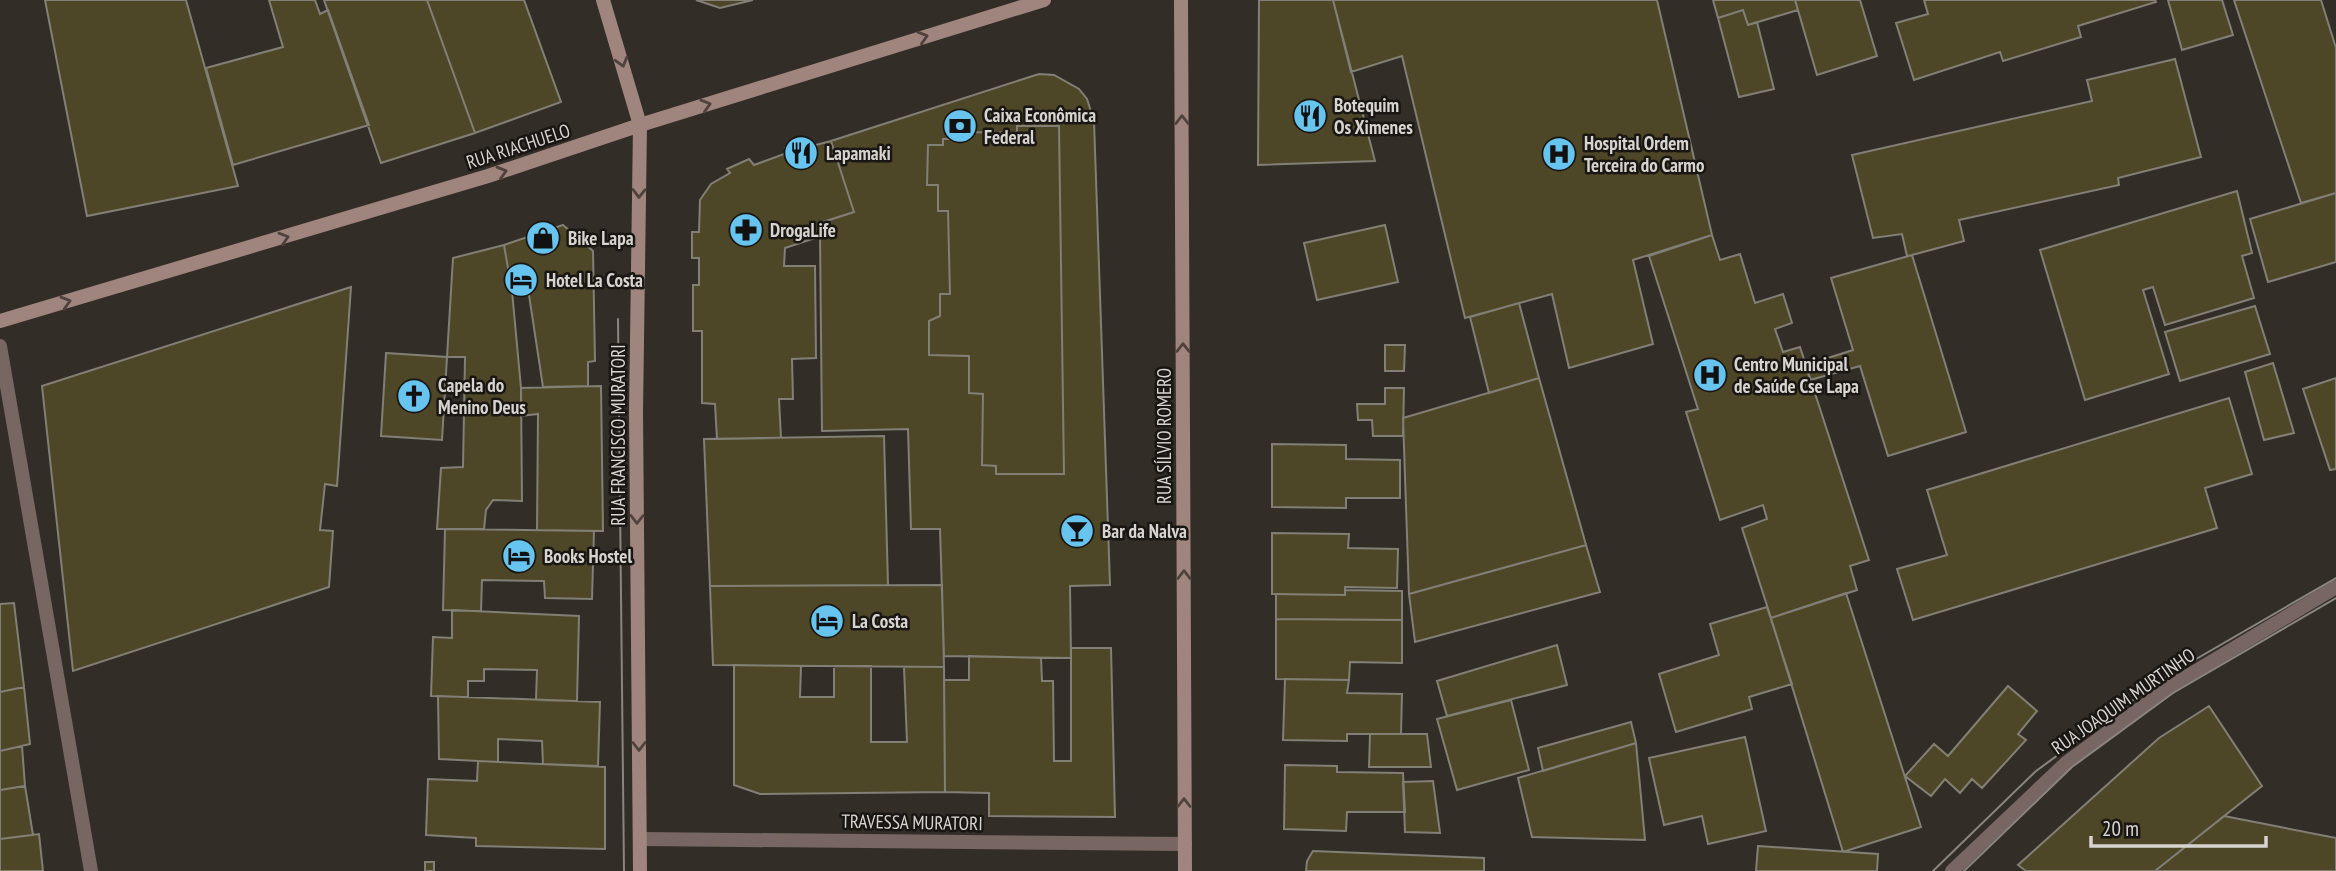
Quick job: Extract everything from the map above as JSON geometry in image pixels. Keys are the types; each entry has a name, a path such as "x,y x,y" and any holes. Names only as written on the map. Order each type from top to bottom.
{"street":[{"name":"RUA FRANCISCO MURATORI","path":"603,0 640,125 636,413 640,871"},
{"name":"RUA RIACHUELO","path":"0,321 488,176 640,125 1044,0"},
{"name":"RUA SÍLVIO ROMERO","path":"1181,0 1185,871"},
{"path":"0,346 91,871"},
{"name":"RUA JOAQUIM MURTINHO","path":"1952,871 2075,756 2171,686 2336,587"},
{"name":"TRAVESSA MURATORI","path":"640,839 1185,844"}],"building":[{"path":"45,0 186,0 238,186 87,216"},
{"path":"269,0 315,0 320,14 328,10 369,125 233,165 206,68 283,47"},
{"path":"324,0 427,0 475,133 381,163"},
{"path":"427,0 524,0 561,102 475,133"},
{"path":"696,0 753,0 720,8"},
{"name":"Botequim Os Ximenes","path":"1259,0 1333,0 1375,161 1258,165"},
{"name":"Hospital Ordem Terceira do Carmo","path":"1333,0 1657,0 1712,235 1633,260 1653,344 1569,368 1552,294 1465,318 1402,56 1351,72"},
{"path":"1713,0 1795,0 1798,10 1748,25 1743,10 1718,18"},
{"path":"1795,0 1860,0 1877,56 1817,75"},
{"path":"1924,0 2156,2 2078,26 2081,37 2003,61 2000,52 1914,80 1896,23 1928,14"},
{"path":"2168,0 2222,0 2233,35 2182,50"},
{"path":"2234,0 2321,0 2336,48 2336,193 2301,203"},
{"path":"1743,10 1748,25 1757,22 1774,89 1739,97 1718,18"},
{"path":"2175,59 2201,157 2118,178 2119,185 1959,220 1964,241 1912,255 1907,256 1902,234 1873,238 1852,155 2092,101 2087,80"},
{"path":"1039,74 1054,75 1079,89 1087,99 1094,121 1110,585 1070,586 1071,658 944,656 940,529 911,529 908,429 822,431 820,236 827,234 823,222 854,212 831,141"},
{"path":"1017,126 1059,126 1064,474 996,474 996,466 982,465 983,394 969,393 969,356 929,355 929,321 940,316 940,294 950,294 948,211 938,211 938,185 927,185 928,145 943,145 943,139 963,139 963,132 1017,133"},
{"path":"805,141 808,147 831,141 854,212 823,222 827,234 785,248 784,266 815,266 816,358 792,359 793,399 779,399 781,438 717,439 715,404 702,403 702,331 693,331 693,285 699,285 699,258 692,258 692,232 699,232 700,200 711,184 730,173 727,169 749,159 754,165 787,153 785,148"},
{"path":"2237,191 2252,253 2242,256 2254,298 2165,325 2153,287 2143,290 2169,374 2085,400 2040,250"},
{"path":"2336,193 2336,262 2268,282 2250,219"},
{"path":"563,225 593,251 595,361 588,362 588,386 543,387 529,295 512,291 504,245"},
{"path":"1385,225 1398,282 1317,300 1304,243"},
{"path":"1712,235 1720,260 1740,254 1755,303 1783,294 1792,323 1775,329 1783,352 1800,347 1869,560 1850,566 1857,590 1771,618 1742,528 1767,519 1763,505 1720,520 1686,412 1698,409 1649,256"},
{"path":"504,245 512,291 521,388 522,501 493,500 486,510 484,529 437,529 441,468 463,467 465,357 447,357 453,258"},
{"path":"1912,255 1966,432 1888,456 1860,366 1810,380 1806,365 1853,350 1831,278"},
{"path":"351,287 337,486 325,484 320,530 333,531 329,587 73,671 42,386"},
{"path":"1519,303 1539,378 1489,393 1470,317"},
{"path":"2255,306 2270,354 2180,381 2165,332"},
{"path":"1385,345 1405,345 1404,371 1385,371"},
{"name":"Capela do Menino Deus","path":"386,353 447,357 442,440 381,436"},
{"path":"2273,363 2294,433 2264,440 2245,372"},
{"path":"1539,378 1586,545 1409,594 1403,418"},
{"path":"2336,378 2336,469 2330,470 2303,389"},
{"path":"601,386 603,531 537,530 538,414 521,416 521,388"},
{"path":"1385,388 1404,388 1403,436 1373,436 1372,420 1358,420 1357,404 1385,404"},
{"path":"2229,398 2252,474 2205,488 2217,528 1913,620 1897,569 1947,555 1927,490"},
{"path":"884,436 888,585 710,586 704,439"},
{"path":"1272,444 1346,445 1346,459 1400,460 1400,498 1346,498 1346,508 1272,507"},
{"name":"Books Hostel","path":"445,529 594,531 592,599 545,598 544,581 482,580 481,611 443,610"},
{"path":"1272,533 1349,534 1348,548 1398,549 1397,588 1345,587 1345,595 1272,594"},
{"path":"1586,545 1600,592 1415,642 1409,594"},
{"name":"La Costa","path":"942,585 944,667 713,665 710,586"},
{"path":"1345,590 1402,591 1402,620 1276,619 1276,594 1345,595"},
{"path":"1846,593 1921,827 1843,852 1771,618"},
{"path":"14,603 24,687 0,692 0,604"},
{"path":"1767,607 1792,684 1749,697 1752,709 1676,732 1659,674 1719,655 1710,624"},
{"path":"452,610 579,616 577,701 536,700 537,670 484,669 484,681 468,681 468,697 431,696 433,637 452,638"},
{"path":"1276,619 1402,620 1402,663 1350,662 1349,680 1276,679"},
{"path":"1557,645 1567,685 1447,716 1437,681"},
{"path":"1071,648 1111,648 1115,817 989,816 989,793 945,792 944,680 969,680 969,656 1041,658 1042,681 1053,681 1054,761 1071,761"},
{"path":"734,665 801,666 800,697 834,697 834,666 871,666 871,742 907,742 904,667 944,667 945,792 760,794 734,785"},
{"path":"1285,679 1349,680 1347,693 1402,694 1401,734 1347,734 1347,741 1283,740"},
{"path":"2008,686 2037,711 2018,734 2026,740 1982,788 1972,779 1960,793 1945,779 1931,796 1905,776 1934,744 1948,756"},
{"path":"24,687 30,744 0,751 0,692"},
{"path":"438,696 600,702 598,766 543,764 542,741 498,739 498,762 439,759"},
{"path":"1511,700 1529,770 1457,790 1437,719"},
{"path":"2209,706 2262,786 2155,871 2026,871 2018,865 2159,738"},
{"path":"1631,722 1636,743 1543,771 1538,748"},
{"path":"1370,734 1427,734 1431,767 1369,767"},
{"path":"1745,737 1766,831 1708,844 1702,816 1664,825 1649,758"},
{"path":"1636,743 1645,840 1532,837 1518,778"},
{"path":"22,746 25,786 0,790 0,751"},
{"path":"478,761 605,767 605,849 476,846 476,838 426,835 428,779 477,781"},
{"path":"1285,765 1337,766 1337,772 1403,773 1405,812 1347,812 1346,831 1284,829"},
{"path":"1433,781 1440,833 1405,832 1403,782"},
{"path":"25,786 33,835 0,839 0,790"},
{"path":"2224,816 2336,838 2336,871 2155,871"},
{"path":"39,834 43,871 0,871 0,839"},
{"path":"1758,846 1878,854 1877,871 1756,871"},
{"path":"1313,851 1484,858 1484,871 1306,871 1307,861"},
{"path":"425,862 434,862 434,871 425,871"}],"tram line":[{"path":"618,319 624,871"},
{"path":"1933,871 2036,771 2165,677 2336,578"},
{"path":"1964,871 2072,767 2173,693 2336,598"}],"place":[{"name":"Botequim Os Ximenes","path":"1310,116"},
{"name":"Caixa Econômica Federal","path":"960,126"},
{"name":"Lapamaki","path":"801,153"},
{"name":"Hospital Ordem Terceira do Carmo","path":"1559,154"},
{"name":"DrogaLife","path":"746,230"},
{"name":"Bike Lapa","path":"543,238"},
{"name":"Hotel La Costa","path":"521,280"},
{"name":"Centro Municipal de Saúde Cse Lapa","path":"1710,375"},
{"name":"Capela do Menino Deus","path":"414,396"},
{"name":"Bar da Nalva","path":"1077,531"},
{"name":"Books Hostel","path":"519,556"},
{"name":"La Costa","path":"827,621"}]}
